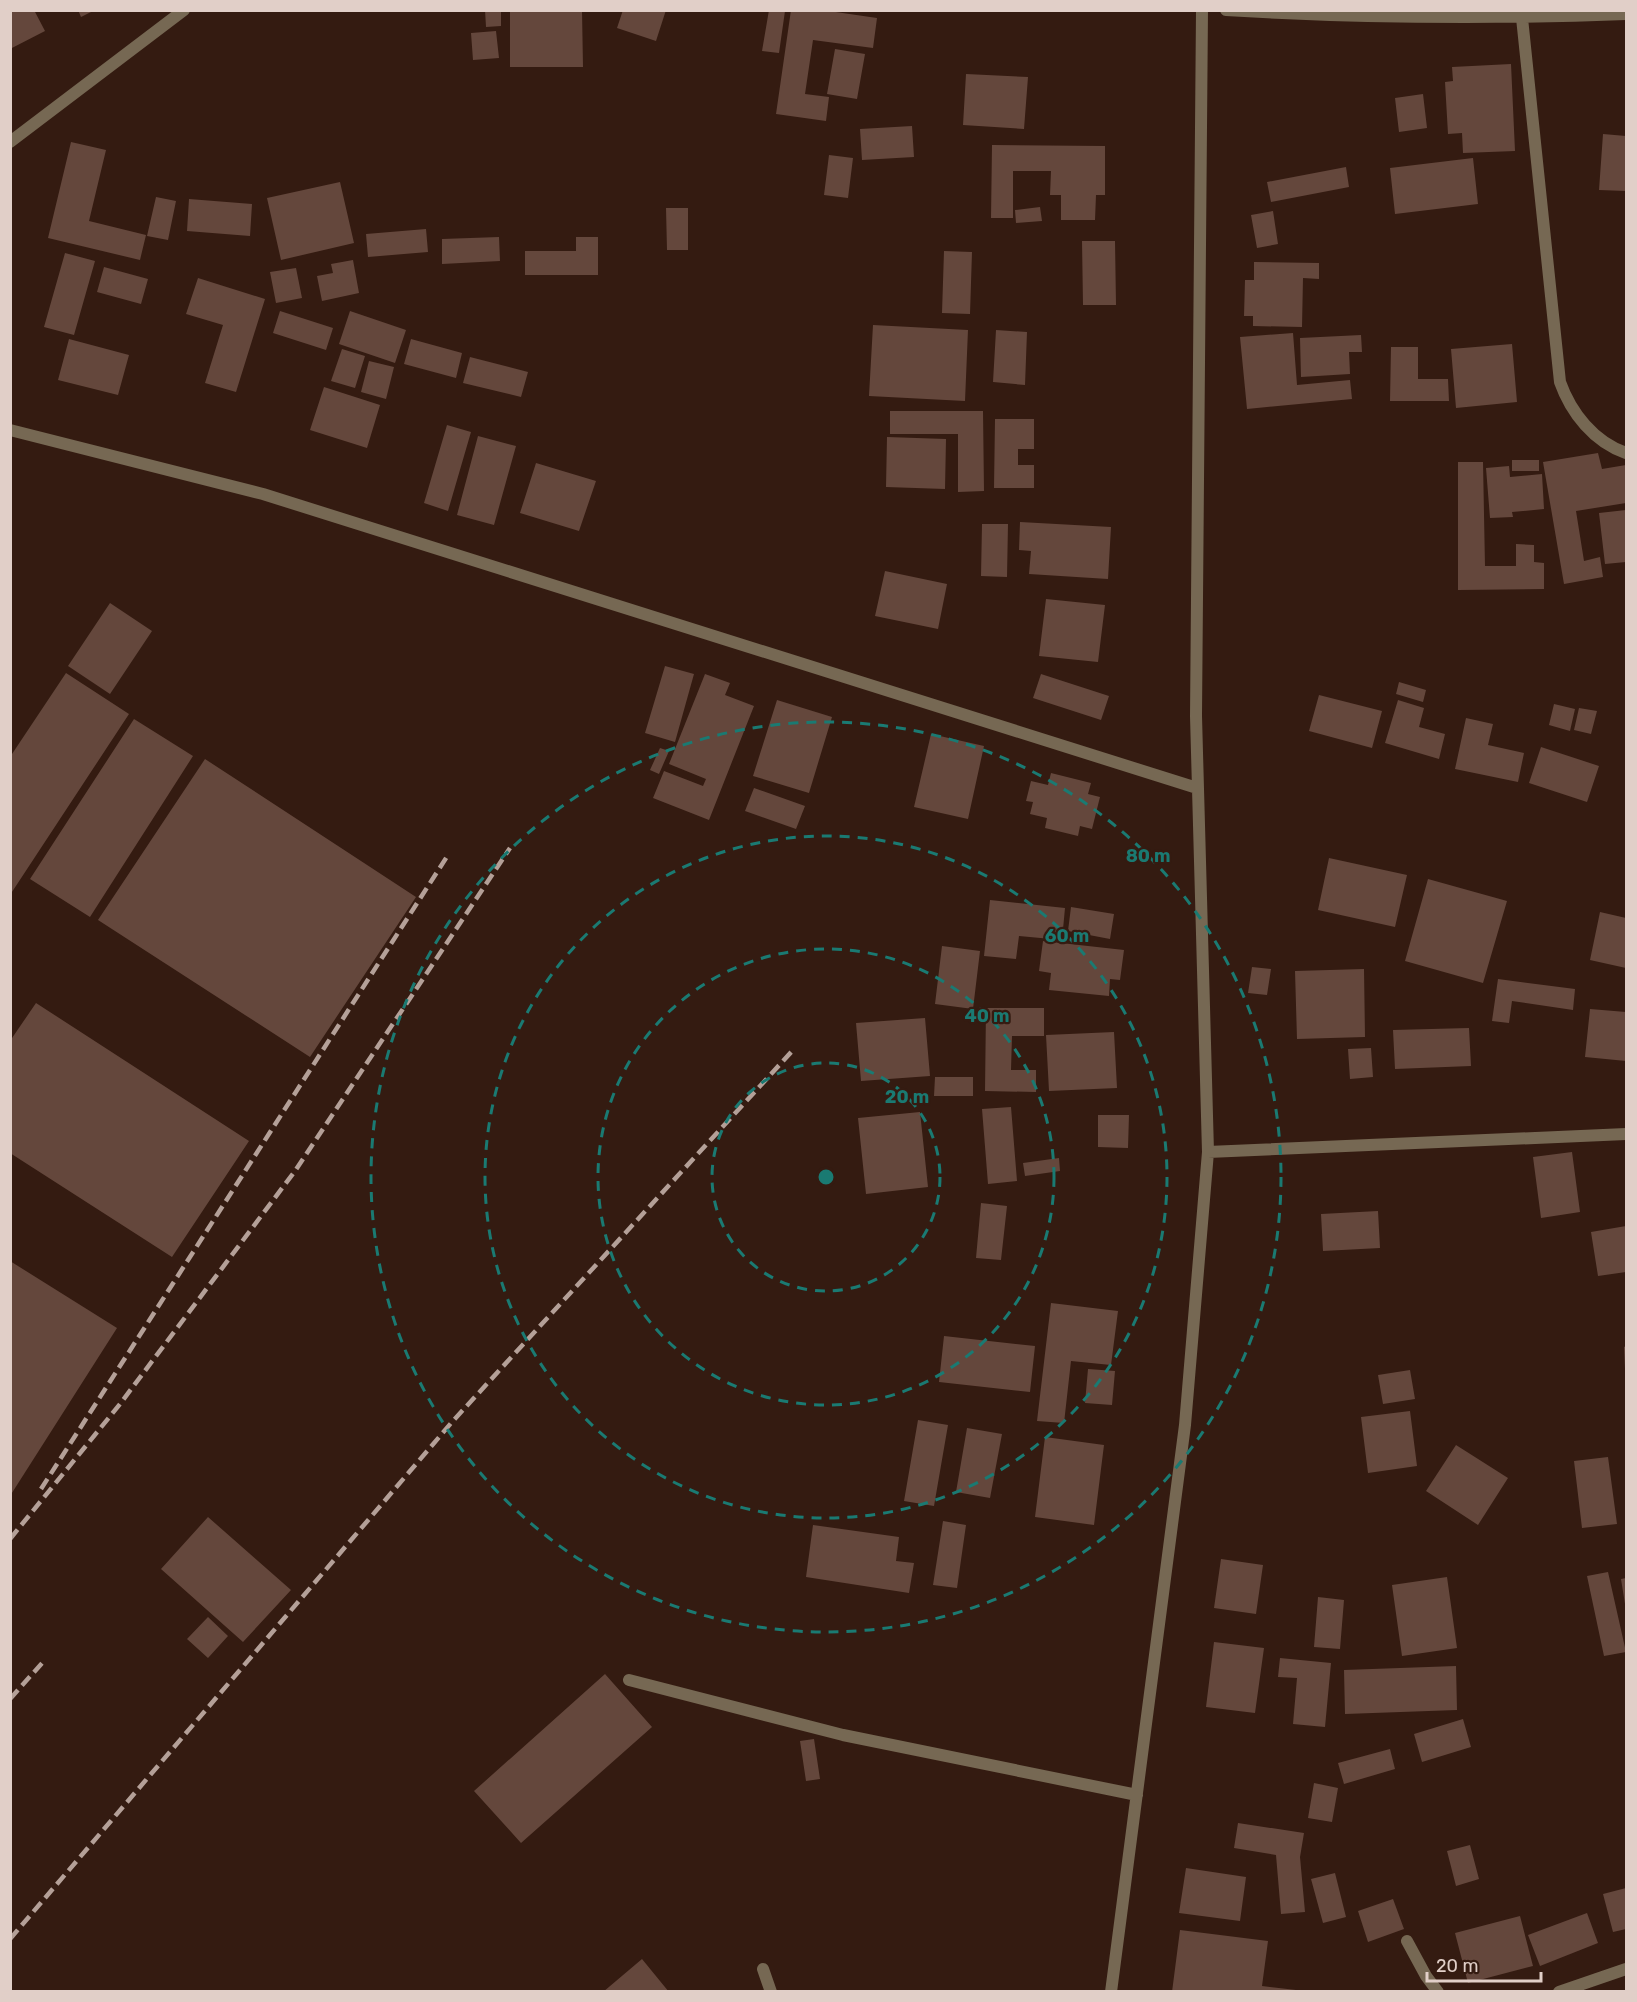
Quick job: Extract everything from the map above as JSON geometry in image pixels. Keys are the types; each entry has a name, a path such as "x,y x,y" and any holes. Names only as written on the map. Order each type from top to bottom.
{"street":[{"path":"10,142 184,10"},
{"path":"1111,1992 1185,1425 1208,1152 1196,716 1202,10"},
{"path":"1226,10 1334,17 1626,14"},
{"path":"1522,14 1560,382 1567,402 1586,427 1612,448 1626,453"},
{"path":"10,430 263,494 1197,788"},
{"path":"1208,1152 1626,1134"},
{"path":"629,1680 843,1735 1137,1795"},
{"path":"1407,1941 1426,1976 1438,1992"},
{"path":"763,1969 771,1992"},
{"path":"1559,1992 1626,1970"}],"building":[{"path":"10,10 34,10 45,31 10,49"},
{"path":"78,10 95,10 81,17"},
{"path":"485,10 501,10 501,26 486,27"},
{"path":"510,10 582,10 583,67 510,67"},
{"path":"623,10 666,10 656,41 617,28"},
{"path":"769,10 785,11 779,53 762,51"},
{"path":"791,10 822,10 877,18 873,48 813,40 805,94 829,97 826,121 776,114"},
{"path":"496,31 499,58 473,60 471,33"},
{"path":"835,49 865,54 857,99 827,94"},
{"path":"1511,64 1515,151 1463,153 1462,133 1448,134 1445,82 1453,81 1452,67"},
{"path":"966,74 1028,77 1024,129 963,125"},
{"path":"1423,94 1427,128 1399,132 1395,98"},
{"path":"912,126 914,157 862,160 860,129"},
{"path":"1603,134 1626,136 1626,191 1599,190"},
{"path":"71,142 106,150 89,221 146,235 140,260 48,238"},
{"path":"992,145 1105,146 1105,195 1096,195 1095,220 1061,220 1061,195 1050,195 1051,171 1013,171 1013,218 991,218"},
{"path":"829,155 853,158 848,198 824,195"},
{"path":"1473,158 1478,204 1395,214 1390,168"},
{"path":"1346,167 1349,187 1271,202 1267,182"},
{"path":"340,182 354,243 281,260 267,198"},
{"path":"156,197 176,201 168,240 147,236"},
{"path":"189,199 252,204 250,236 187,231"},
{"path":"1040,207 1042,221 1016,223 1015,210"},
{"path":"666,208 688,208 688,250 667,250"},
{"path":"1273,211 1278,244 1257,248 1251,215"},
{"path":"426,229 428,252 368,257 366,234"},
{"path":"499,237 500,261 442,264 442,239"},
{"path":"576,237 598,237 598,275 525,275 525,251 576,251"},
{"path":"1082,241 1115,241 1116,305 1083,305"},
{"path":"944,251 972,252 970,314 942,313"},
{"path":"65,253 95,261 74,335 44,327"},
{"path":"353,260 359,293 322,301 317,276 333,273 331,264"},
{"path":"1254,262 1319,263 1319,279 1303,278 1302,327 1253,326 1253,316 1244,316 1245,280 1254,280"},
{"path":"104,267 148,279 141,304 97,292"},
{"path":"296,268 302,298 276,303 270,272"},
{"path":"198,278 265,299 236,392 205,383 223,325 186,314"},
{"path":"280,311 333,328 326,350 273,333"},
{"path":"350,311 406,330 395,363 339,344"},
{"path":"873,325 968,330 965,401 869,396"},
{"path":"996,330 1027,332 1025,385 993,382"},
{"path":"1293,333 1297,385 1350,380 1352,399 1247,409 1240,337"},
{"path":"1361,335 1362,352 1349,352 1350,374 1301,377 1300,338"},
{"path":"69,339 129,355 118,395 58,380"},
{"path":"411,339 462,353 456,378 404,364"},
{"path":"1512,344 1517,402 1456,408 1451,349"},
{"path":"1391,347 1418,347 1418,379 1448,379 1449,401 1390,401"},
{"path":"342,349 365,356 355,388 331,381"},
{"path":"470,357 528,372 521,397 463,383"},
{"path":"369,361 394,367 386,399 361,392"},
{"path":"324,387 380,405 367,448 310,430"},
{"path":"890,411 983,411 984,491 958,492 958,434 890,434"},
{"path":"995,419 1034,419 1034,449 1018,449 1018,465 1034,465 1034,488 994,488"},
{"path":"447,425 471,432 448,511 424,503"},
{"path":"478,436 516,446 494,525 457,515"},
{"path":"887,437 946,439 945,489 886,487"},
{"path":"1598,453 1602,469 1626,465 1626,503 1576,511 1584,561 1600,557 1603,577 1564,584 1543,462"},
{"path":"1512,460 1539,460 1539,471 1512,471"},
{"path":"1458,462 1483,462 1485,566 1516,566 1516,544 1534,545 1534,562 1544,563 1544,589 1458,590"},
{"path":"536,463 596,481 579,531 520,513"},
{"path":"1509,466 1510,477 1542,474 1544,509 1512,512 1513,517 1490,518 1486,468"},
{"path":"1626,510 1626,562 1605,564 1599,513"},
{"path":"1020,522 1111,527 1108,579 1029,574 1031,551 1019,550"},
{"path":"982,524 1008,524 1007,577 981,576"},
{"path":"885,571 947,584 938,629 875,616"},
{"path":"1046,599 1105,605 1098,662 1039,656"},
{"path":"110,603 152,631 110,694 68,666"},
{"path":"665,666 694,674 675,742 645,733"},
{"path":"66,673 129,714 10,895 10,757"},
{"path":"705,674 730,683 725,695 754,706 709,820 653,798 664,771 703,786 706,779 669,764"},
{"path":"1041,674 1109,696 1101,720 1033,698"},
{"path":"1399,682 1426,690 1423,702 1396,694"},
{"path":"1319,695 1382,711 1372,748 1309,731"},
{"path":"777,700 832,717 809,793 753,776"},
{"path":"1398,700 1424,708 1419,727 1445,734 1439,759 1385,743"},
{"path":"1554,704 1575,709 1570,731 1549,725"},
{"path":"1579,708 1597,711 1591,734 1574,730"},
{"path":"1466,718 1493,724 1488,745 1524,753 1518,782 1455,769"},
{"path":"134,719 193,756 90,917 30,879"},
{"path":"931,734 984,746 968,819 914,807"},
{"path":"1541,747 1599,766 1587,802 1529,783"},
{"path":"660,748 669,751 659,774 650,770"},
{"path":"205,759 416,897 310,1057 98,920"},
{"path":"1051,773 1091,783 1088,794 1100,797 1092,829 1080,826 1078,836 1045,828 1047,818 1030,814 1033,802 1026,801 1031,781 1048,785"},
{"path":"754,788 805,806 796,829 745,811"},
{"path":"1329,858 1407,875 1395,927 1318,910"},
{"path":"1428,879 1507,901 1483,983 1405,961"},
{"path":"990,900 1065,908 1062,940 1019,936 1016,959 984,956"},
{"path":"1071,907 1114,914 1110,939 1068,931"},
{"path":"1600,912 1626,918 1626,968 1590,960"},
{"path":"1043,941 1124,950 1120,980 1110,979 1109,996 1049,990 1051,973 1039,971"},
{"path":"942,946 980,951 973,1009 935,1004"},
{"path":"1252,967 1271,969 1267,995 1248,993"},
{"path":"1364,969 1365,1037 1297,1039 1295,971"},
{"path":"1498,979 1575,989 1573,1010 1512,1001 1509,1023 1492,1021"},
{"path":"36,1003 249,1141 172,1257 10,1153 10,1041"},
{"path":"986,1008 1044,1008 1044,1036 1012,1036 1011,1070 1036,1070 1036,1092 985,1091"},
{"path":"1590,1009 1626,1012 1626,1061 1585,1057"},
{"path":"925,1018 930,1076 861,1081 856,1023"},
{"path":"1469,1028 1471,1066 1395,1069 1393,1030"},
{"path":"1114,1032 1117,1088 1049,1091 1046,1035"},
{"path":"1371,1048 1373,1077 1350,1079 1348,1049"},
{"path":"935,1077 973,1077 973,1096 934,1096"},
{"path":"1011,1107 1017,1181 988,1184 982,1109"},
{"path":"920,1112 928,1187 866,1194 858,1118"},
{"path":"1098,1115 1129,1115 1128,1148 1098,1147"},
{"path":"1572,1152 1580,1212 1541,1218 1533,1157"},
{"path":"1059,1158 1060,1171 1025,1176 1023,1163"},
{"path":"981,1203 1007,1206 1001,1260 976,1258"},
{"path":"1378,1211 1380,1248 1323,1251 1321,1214"},
{"path":"1626,1226 1626,1272 1598,1276 1591,1232"},
{"path":"10,1261 117,1328 10,1496"},
{"path":"1051,1303 1118,1311 1111,1365 1071,1361 1064,1423 1037,1421"},
{"path":"944,1336 1035,1346 1030,1392 939,1382"},
{"path":"1626,1346 1626,1369 1625,1369 1624,1347"},
{"path":"1088,1369 1115,1371 1112,1405 1085,1403"},
{"path":"1410,1370 1415,1399 1383,1404 1378,1375"},
{"path":"1410,1411 1417,1466 1368,1473 1361,1417"},
{"path":"918,1420 948,1425 934,1506 904,1501"},
{"path":"967,1428 1002,1434 990,1498 956,1492"},
{"path":"1045,1437 1104,1445 1094,1525 1035,1517"},
{"path":"1456,1445 1508,1478 1478,1525 1426,1491"},
{"path":"1608,1457 1617,1524 1582,1528 1574,1461"},
{"path":"208,1517 291,1590 243,1642 161,1569"},
{"path":"943,1521 966,1525 957,1588 933,1585"},
{"path":"813,1525 899,1537 896,1561 914,1563 909,1593 806,1577"},
{"path":"1221,1559 1263,1565 1256,1614 1214,1608"},
{"path":"1608,1572 1626,1652 1604,1656 1587,1576"},
{"path":"1447,1577 1457,1648 1402,1656 1392,1585"},
{"path":"1626,1578 1626,1604 1625,1604 1621,1579"},
{"path":"1318,1597 1344,1600 1340,1649 1314,1647"},
{"path":"208,1617 228,1636 208,1658 187,1639"},
{"path":"1214,1642 1264,1648 1255,1713 1206,1707"},
{"path":"1280,1658 1331,1663 1325,1727 1293,1724 1297,1678 1278,1677"},
{"path":"1456,1666 1457,1710 1345,1714 1344,1670"},
{"path":"605,1674 652,1727 521,1843 474,1791"},
{"path":"1463,1719 1471,1747 1422,1762 1414,1734"},
{"path":"814,1739 820,1779 806,1781 800,1741"},
{"path":"1390,1749 1395,1769 1344,1784 1338,1763"},
{"path":"1314,1783 1338,1788 1332,1822 1308,1818"},
{"path":"1238,1823 1304,1833 1300,1857 1305,1912 1281,1914 1276,1855 1234,1848"},
{"path":"1470,1845 1479,1879 1456,1886 1447,1851"},
{"path":"1186,1868 1246,1877 1240,1921 1179,1913"},
{"path":"1335,1873 1346,1917 1323,1923 1311,1879"},
{"path":"1626,1888 1626,1929 1613,1932 1603,1894"},
{"path":"1393,1899 1404,1929 1368,1942 1358,1911"},
{"path":"1587,1913 1598,1943 1540,1966 1528,1935"},
{"path":"1520,1916 1533,1966 1468,1983 1455,1933"},
{"path":"1180,1930 1268,1941 1262,1986 1296,1990 1296,1992 1172,1992"},
{"path":"642,1959 669,1992 603,1992"}],"railway":[{"path":"10,1539 120,1404 295,1171 510,848"},
{"path":"41,1489 448,855"},
{"path":"10,1939 452,1422 794,1049"},
{"path":"10,1699 43,1662"}]}
